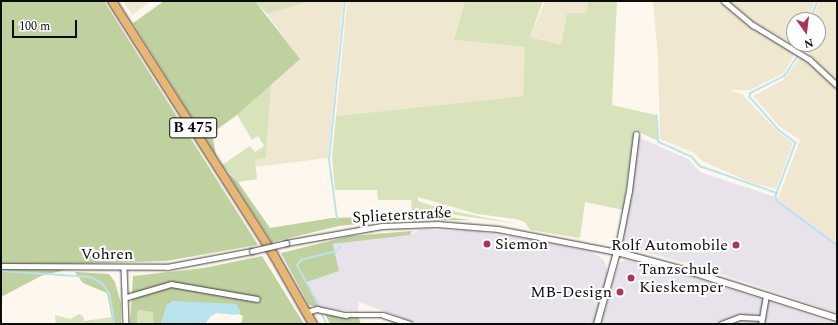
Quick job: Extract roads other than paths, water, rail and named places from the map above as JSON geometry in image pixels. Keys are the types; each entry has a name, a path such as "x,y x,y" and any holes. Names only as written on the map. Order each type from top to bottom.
{"main road":[{"name":"B 475","path":"112,1 269,248 313,324"}],"street":[{"path":"724,1 753,24 800,52 837,85"},
{"path":"597,324 617,252 629,191 636,134"},
{"name":"Splieterstraße","path":"212,260 286,243 376,227 437,224 498,229 617,252 695,273 837,318"},
{"name":"Vohren","path":"1,266 167,267 212,260"},
{"path":"124,267 127,297 126,324"},
{"path":"127,297 171,284 257,299"},
{"path":"761,324 766,295"},
{"path":"307,312 317,309 367,316 383,315 410,324"},
{"path":"721,324 740,318 761,318"}],"water":[{"path":"174,301 236,304 240,310 239,314 235,315 217,313 211,316 205,324 161,324 167,305"}],"waterway":[{"path":"337,219 329,160 345,1"},
{"path":"814,12 817,1"},
{"path":"799,55 785,76 751,93 750,97 779,130 796,143 776,196 777,201 837,245"},
{"path":"657,115 659,142 692,157 700,166 777,193"},
{"path":"319,306 297,266 301,260 337,251 341,246"},
{"path":"1,271 91,277 102,283 110,294 115,324"},
{"path":"322,314 327,324"}],"place":[{"name":"Siemon","path":"487,244"},
{"name":"Rolf Automobile","path":"736,245"},
{"name":"Tanzschule Kieskemper","path":"631,278"},
{"name":"MB-Design","path":"620,292"}]}
